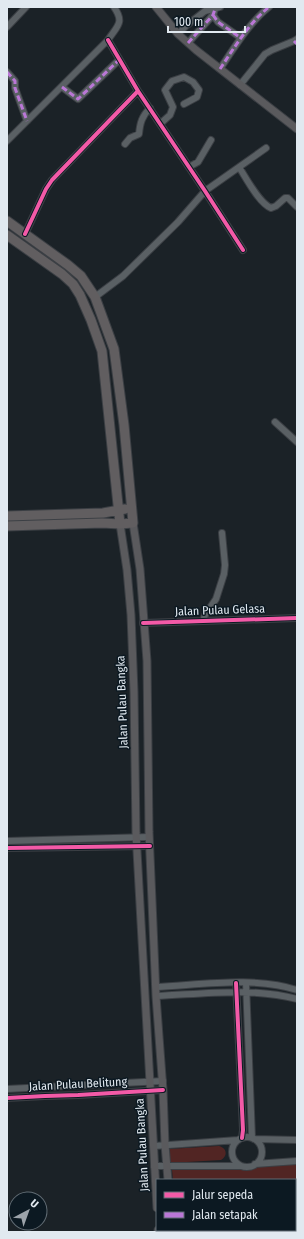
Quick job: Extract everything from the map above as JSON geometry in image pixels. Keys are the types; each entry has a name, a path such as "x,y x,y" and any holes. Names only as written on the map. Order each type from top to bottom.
{"highway":[{"name":"Jalan Pulau Bangka","path":"7,221 48,249 81,276 95,297 114,349 124,425 132,523"},
{"name":"Jalan Pulau Bangka","path":"7,235 62,274 73,284 80,295 91,320 102,351 120,524"},
{"path":"7,516 103,513 131,509"},
{"path":"7,526 132,523"}],"main road":[{"path":"156,7 178,34 188,43 297,129"},
{"name":"Jalan Pulau Bangka","path":"132,523 140,569 147,661 149,837 156,996 163,1081 165,1145 168,1179"},
{"name":"Jalan Pulau Bangka","path":"120,524 127,570 131,615 137,846 156,1194"}],"street":[{"path":"7,27 26,7"},
{"path":"7,141 108,40 120,23 120,17 115,7"},
{"path":"220,69 262,12 269,7"},
{"path":"178,34 186,24 205,11 216,10"},
{"path":"216,10 218,22 242,38"},
{"path":"188,43 216,10"},
{"path":"108,40 138,91 243,250"},
{"path":"240,85 265,54 272,50 296,42"},
{"path":"62,87 78,99 119,60"},
{"path":"7,72 15,81 27,121"},
{"path":"160,124 170,115 173,106 165,90 172,81 184,77 193,82 199,90 197,96 184,104"},
{"path":"25,234 46,189 52,180 138,91"},
{"path":"125,144 130,138 139,134 139,126 143,117 150,108"},
{"path":"189,167 198,162 211,140"},
{"path":"95,297 123,276 178,222 205,191 266,148"},
{"path":"239,167 257,195 268,207 271,208 276,206 285,198 288,198 297,207"},
{"path":"275,422 297,442"},
{"path":"203,621 205,615 216,600 224,574 225,565 222,533"},
{"name":"Jalan Pulau Gelasa","path":"143,623 297,618"},
{"path":"7,841 149,837"},
{"path":"7,848 150,846"},
{"path":"236,983 243,1130 240,1139 233,1147 232,1155 235,1161 242,1166"},
{"path":"156,987 246,983 280,985 297,990"},
{"path":"246,983 253,1139"},
{"path":"156,996 246,992 270,993 297,999"},
{"name":"Jalan Pulau Belitung","path":"7,1089 163,1081"},
{"name":"Jalan Pulau Belitung","path":"7,1098 78,1096 163,1090"},
{"path":"154,1146 240,1139 297,1140"},
{"path":"253,1139 259,1143 262,1151 261,1157 255,1164"},
{"path":"154,1166 247,1167 255,1164 297,1161"}],"shaded area":[{"path":"219,1146 224,1148 226,1152 225,1156 221,1160 170,1163 169,1149"},
{"path":"297,1162 297,1232 176,1232 296,1231 296,1179 173,1179 172,1170"}],"marked path":[{"path":"220,69 248,28 269,7"},
{"path":"188,43 213,15 215,9"},
{"path":"213,15 218,22 241,38"},
{"path":"294,41 297,44"},
{"path":"62,87 78,99 119,60"},
{"path":"7,72 15,81 15,88 27,121"}],"cycle path":[{"path":"108,40 138,91 243,250"},
{"path":"25,234 46,189 52,180 138,91"},
{"path":"143,623 297,618"},
{"path":"7,848 150,846"},
{"path":"236,983 243,1130 242,1138"},
{"path":"7,1098 163,1090"}]}
